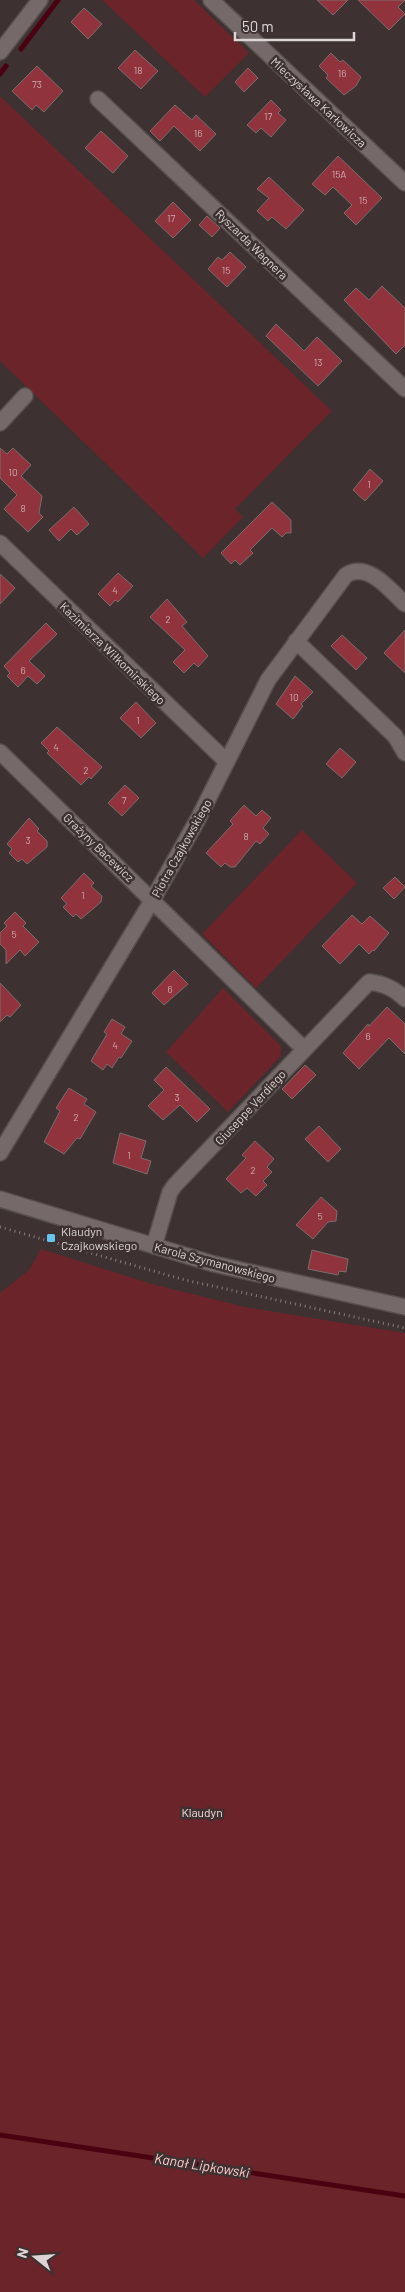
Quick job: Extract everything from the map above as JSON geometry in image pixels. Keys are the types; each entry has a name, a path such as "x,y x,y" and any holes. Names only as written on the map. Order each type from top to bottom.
{"street":[{"path":"0,52 40,0"},
{"name":"Mieczysława Karłowicza","path":"211,0 405,183"},
{"name":"Ryszarda Wagnera","path":"98,99 405,390"},
{"path":"0,423 25,396"},
{"name":"Kazimierza Wiłkomirskiego","path":"0,544 227,762"},
{"name":"Piotra Czajkowskiego","path":"0,1153 98,995 153,900 227,762 253,706 268,680 296,641 346,575 351,572 362,571 377,578 405,604"},
{"path":"296,641 395,736 405,752"},
{"name":"Grażyny Bacewicz","path":"0,752 304,1049"},
{"name":"Giuseppe Verdiego","path":"154,1246 170,1192 175,1185 369,982 383,984 397,991 405,999"},
{"name":"Karola Szymanowskiego","path":"0,1199 214,1264 405,1307"}],"path":[{"path":"0,1228 184,1280 405,1328"}],"green space":[{"path":"102,0 194,0 249,53 205,97"},
{"path":"0,96 332,411 235,509 243,517 203,558 0,361"},
{"path":"302,830 357,883 256,988 202,934"},
{"path":"223,988 281,1046 281,1056 228,1112 166,1052"},
{"name":"Klaudyn","path":"41,1249 152,1284 245,1307 405,1333 405,2292 0,2292 0,1293 29,1270"}],"building":[{"path":"317,0 348,0 333,15"},
{"path":"358,0 405,0 398,7 405,14 389,30"},
{"path":"84,8 102,24 88,39 71,22"},
{"path":"135,50 158,71 141,89 118,68"},
{"path":"331,53 340,62 343,60 361,77 356,86 344,95 326,78 328,75 319,66"},
{"path":"37,66 63,91 44,112 36,105 32,110 12,91"},
{"path":"248,68 258,78 244,92 235,82"},
{"path":"271,100 281,110 278,113 286,120 271,137 261,128 256,133 247,125"},
{"path":"175,105 192,120 196,115 216,134 200,151 174,126 160,141 150,131"},
{"path":"101,131 128,156 113,173 85,148"},
{"path":"338,156 382,198 356,225 344,213 352,205 333,187 325,195 312,184"},
{"path":"269,177 304,210 286,229 272,217 268,221 257,211 269,198 257,189"},
{"path":"173,202 191,220 173,238 155,221"},
{"path":"207,216 220,228 212,237 199,225"},
{"path":"230,252 246,267 227,287 208,269 218,257 222,260"},
{"path":"382,286 405,308 405,345 396,354 344,300 356,288 369,300"},
{"path":"276,324 304,351 317,337 342,361 318,386 266,336"},
{"path":"0,448 7,454 13,448 31,465 21,476 42,496 39,513 43,517 28,532 4,509 17,495 0,478"},
{"path":"370,469 383,481 365,501 353,490"},
{"path":"272,502 291,520 291,533 286,533 282,537 272,528 250,550 253,553 240,565 235,560 231,564 221,553"},
{"path":"74,507 89,524 77,535 71,529 59,541 49,530"},
{"path":"118,573 133,586 118,602 115,600 110,606 98,594"},
{"path":"0,574 15,588 0,604"},
{"path":"167,599 187,622 182,626 208,656 198,667 194,663 184,673 173,662 185,650 150,617"},
{"path":"46,623 57,634 29,661 45,676 37,684 28,676 18,687 7,676 10,673 4,666"},
{"path":"405,630 405,673 384,653"},
{"path":"342,635 367,658 356,670 331,646"},
{"path":"295,676 313,692 301,704 303,706 293,719 276,704"},
{"path":"136,702 156,723 141,738 120,718"},
{"path":"57,727 102,767 91,779 89,777 81,785 47,753 49,751 41,743"},
{"path":"340,748 356,762 342,778 326,764"},
{"path":"125,785 139,798 122,816 108,803"},
{"path":"244,805 256,816 262,810 271,818 263,828 269,834 260,844 256,841 235,867 230,867 225,863 221,867 206,853 233,824 230,821"},
{"path":"29,818 39,829 37,831 47,841 47,847 27,864 22,859 18,862 9,853 12,849 7,844"},
{"path":"84,873 94,883 91,886 102,896 101,902 81,919 76,914 73,917 63,907 67,904 61,898"},
{"path":"395,877 405,887 394,899 383,888"},
{"path":"15,912 26,923 23,926 39,942 25,956 20,950 6,964 6,950 0,944 0,933 7,926 4,923"},
{"path":"352,915 362,924 370,916 389,933 374,951 369,954 359,944 340,964 322,946"},
{"path":"174,970 188,984 164,1005 152,993"},
{"path":"0,983 21,1005 10,1017 7,1015 0,1022"},
{"path":"387,1007 405,1024 405,1054 389,1038 359,1069 343,1053 368,1024 369,1026"},
{"path":"112,1019 125,1027 121,1034 132,1041 112,1068 107,1064 103,1070 91,1061 107,1034 104,1032"},
{"path":"305,1065 316,1075 292,1099 282,1089"},
{"path":"166,1067 210,1109 197,1122 180,1105 163,1120 148,1106 164,1090 154,1080"},
{"path":"69,1088 87,1099 84,1104 96,1112 80,1139 77,1138 64,1154 44,1142 60,1111 56,1108"},
{"path":"319,1126 341,1149 328,1162 305,1139"},
{"path":"120,1133 146,1141 141,1158 151,1161 147,1174 113,1163"},
{"path":"255,1141 274,1159 267,1167 272,1172 263,1181 267,1185 256,1196 247,1188 241,1193 226,1179 246,1158 242,1155"},
{"path":"321,1197 337,1211 336,1221 328,1222 313,1239 296,1225"},
{"path":"312,1250 348,1259 346,1272 339,1271 338,1275 308,1269"}],"waterway":[{"path":"21,49 58,0"},
{"path":"0,74 6,66"},
{"name":"Kanał Lipkowski","path":"0,2135 405,2196"}],"place":[{"name":"Klaudyn Czajkowskiego","path":"51,1238"}]}
